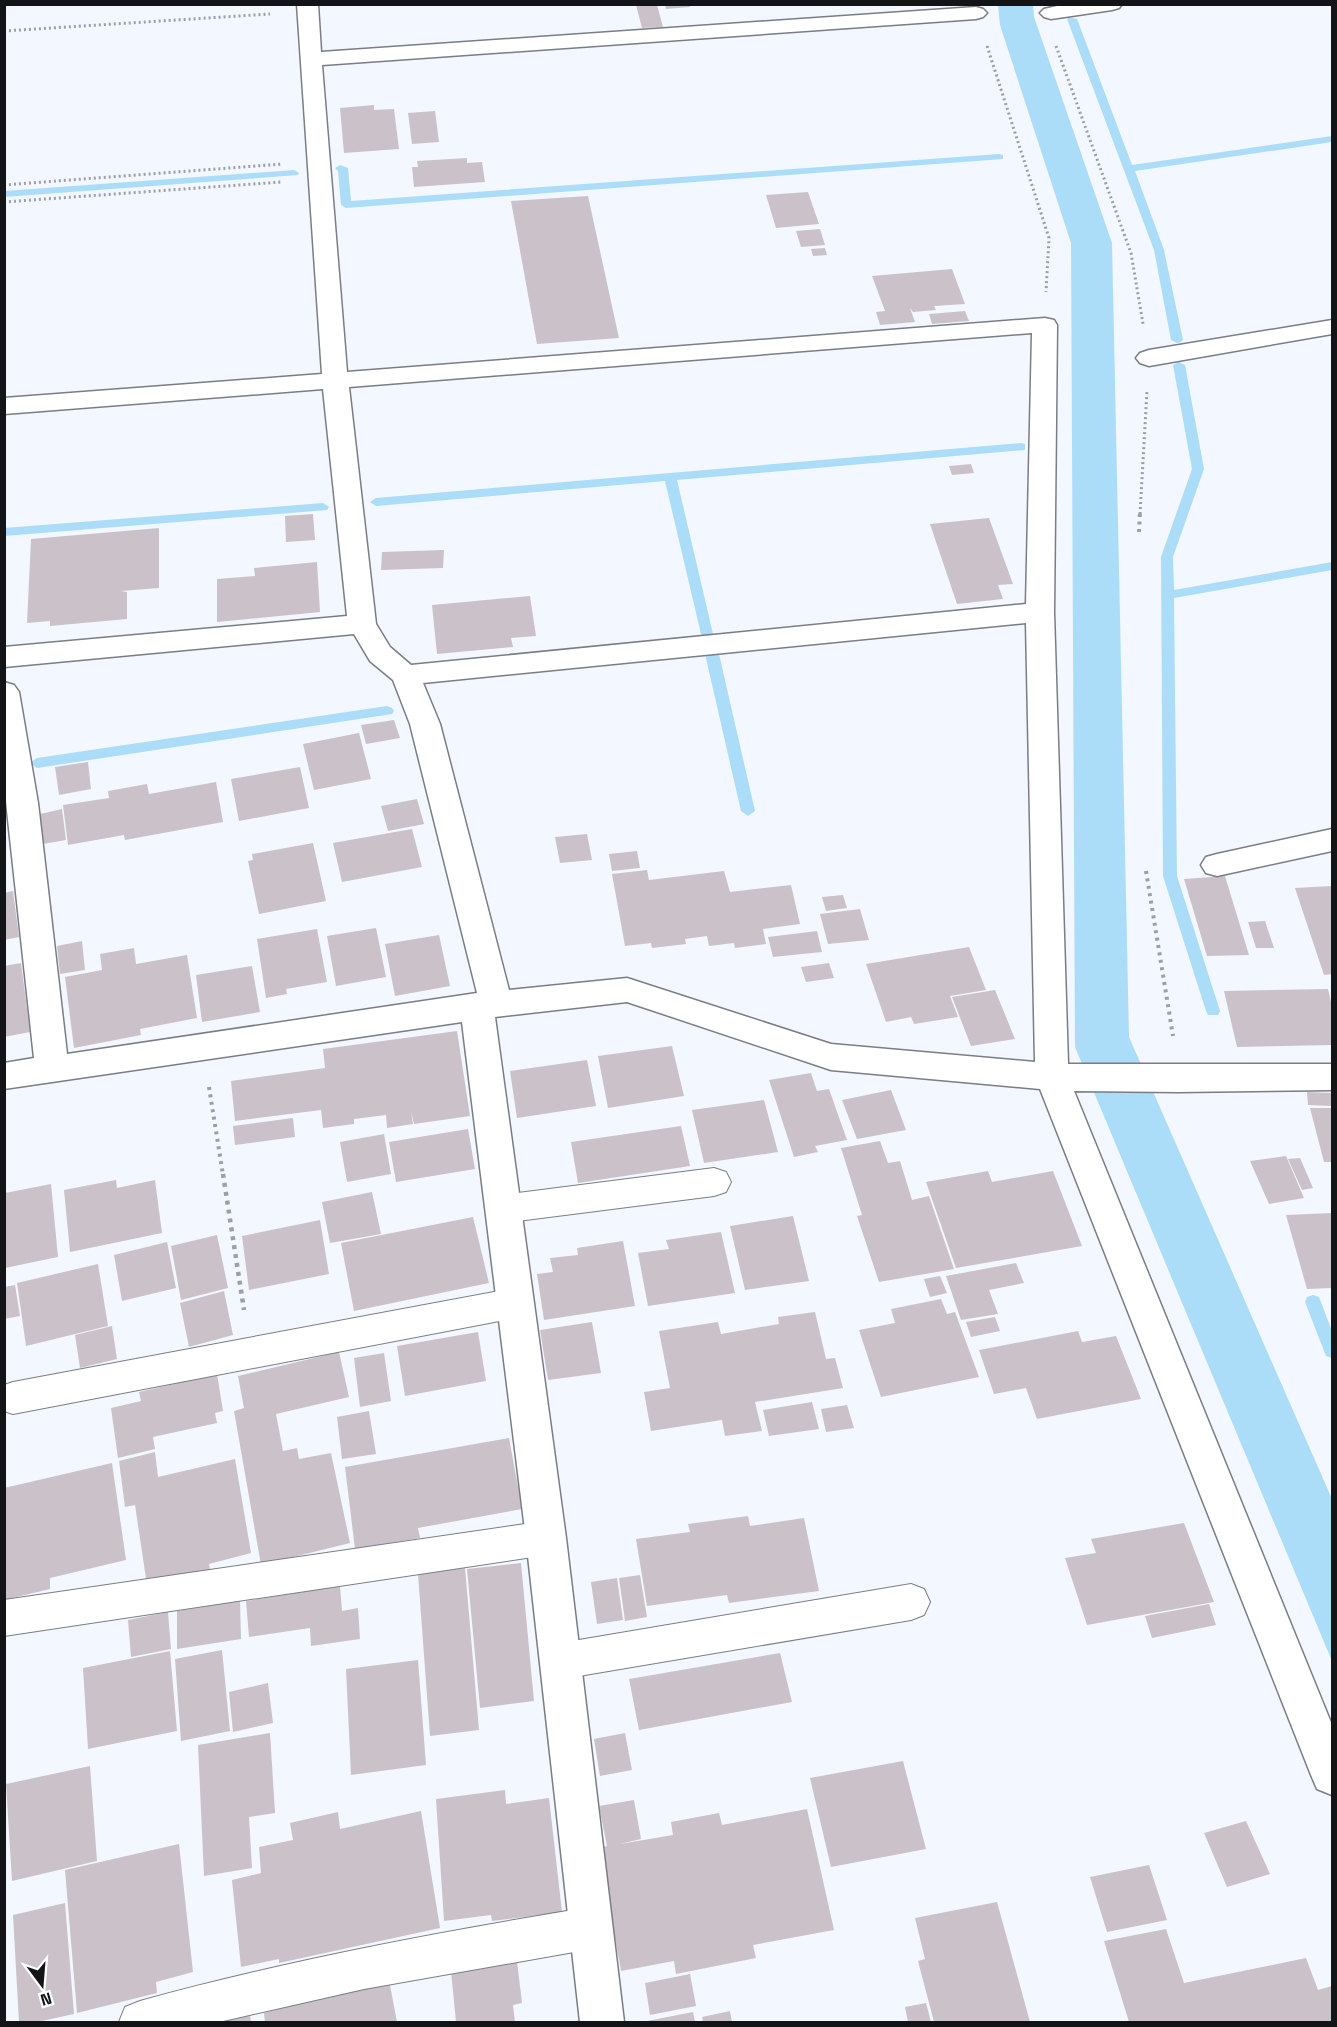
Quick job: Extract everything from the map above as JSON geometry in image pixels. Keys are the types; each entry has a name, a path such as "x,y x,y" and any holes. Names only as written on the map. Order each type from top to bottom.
{"street":[{"path":"1051,13 1112,4"},
{"path":"308,8 335,380 362,624 380,654 405,675 425,724 487,1005 503,1209 561,1661 602,2022"},
{"path":"311,59 976,13"},
{"path":"4,406 1045,325 1040,612 1065,1078 1332,1775"},
{"path":"1149,358 1332,327"},
{"path":"405,675 1040,612"},
{"path":"4,657 362,624"},
{"path":"4,692 23,802 52,1070"},
{"path":"1216,865 1332,840"},
{"path":"4,1076 487,1005 627,990 831,1057 1065,1078 1332,1077"}],"lane":[{"path":"503,1209 714,1182"},
{"path":"13,1398 515,1303"},
{"path":"4,1617 546,1538"},
{"path":"561,1661 911,1602"},
{"path":"140,2022 212,2002 438,1952 591,1928"}],"path":[{"path":"4,31 308,8"},
{"path":"976,13 1049,238 1045,325"},
{"path":"1051,13 1049,27 1131,253 1149,358 1139,532"},
{"path":"4,185 320,170"},
{"path":"4,202 320,170"},
{"path":"1146,871 1173,1079"},
{"path":"203,1047 251,1353"}],"water":[{"path":"998,5 1033,5 1034,17 1112,243 1129,1037 1332,1499 1332,1661 1075,1047 1071,243 1000,25"}],"building":[{"path":"665,4 690,4 690,7 666,9"},
{"path":"636,5 657,5 663,27 642,28"},
{"path":"374,105 374,110 394,109 399,149 344,153 340,108"},
{"path":"435,111 439,142 412,144 408,113"},
{"path":"467,158 467,163 482,162 485,182 414,187 412,167 418,167 417,161"},
{"path":"808,192 819,224 776,228 766,195"},
{"path":"588,196 619,338 537,344 511,201"},
{"path":"820,229 825,245 801,247 796,231"},
{"path":"825,248 827,255 813,256 811,249"},
{"path":"952,269 965,304 934,306 936,310 913,312 910,308 915,322 880,325 876,312 885,311 872,276"},
{"path":"965,311 969,321 932,324 929,314"},
{"path":"971,464 974,473 952,475 949,466"},
{"path":"313,514 315,540 286,542 285,516"},
{"path":"989,518 1013,584 998,585 1003,599 957,604 930,524"},
{"path":"159,528 159,588 121,591 127,592 127,619 50,626 50,621 27,623 31,539"},
{"path":"444,550 443,568 381,570 382,552"},
{"path":"317,562 320,612 217,622 217,579 255,576 254,568"},
{"path":"530,596 536,636 511,638 513,647 437,654 432,605"},
{"path":"394,720 400,738 366,744 361,725"},
{"path":"359,733 371,779 314,790 303,744"},
{"path":"88,762 91,789 59,795 55,767"},
{"path":"300,767 309,808 239,821 231,779"},
{"path":"216,782 223,822 125,840 124,835 68,845 63,805 109,798 108,791 147,784 149,794"},
{"path":"417,799 424,824 388,831 381,806"},
{"path":"62,809 66,840 43,844 40,814"},
{"path":"412,829 422,867 342,882 333,843"},
{"path":"587,834 592,860 560,863 555,837"},
{"path":"313,843 326,901 259,914 248,861 253,860 252,854"},
{"path":"637,851 640,868 612,871 609,854"},
{"path":"647,870 649,880 724,871 730,892 791,885 800,924 763,929 766,944 735,948 734,943 709,946 707,936 685,939 686,944 652,948 651,943 625,946 612,874"},
{"path":"1225,876 1249,955 1207,956 1184,879"},
{"path":"1332,886 1332,974 1324,975 1295,888"},
{"path":"13,891 19,937 4,940 4,893"},
{"path":"843,895 847,908 826,911 822,897"},
{"path":"860,909 869,940 828,944 820,914"},
{"path":"1265,921 1274,948 1256,948 1248,922"},
{"path":"376,928 386,977 336,986 327,936"},
{"path":"317,929 327,982 286,989 287,994 266,998 257,939"},
{"path":"817,931 822,952 773,957 768,937"},
{"path":"439,935 450,986 395,996 385,944"},
{"path":"82,941 85,970 60,974 57,946"},
{"path":"969,947 986,990 950,996 958,1017 914,1024 911,1017 886,1022 866,964"},
{"path":"134,948 136,964 187,955 197,1018 140,1029 141,1035 74,1048 65,977 102,970 100,954"},
{"path":"21,963 30,1032 4,1037 4,966"},
{"path":"829,963 834,978 806,982 801,967"},
{"path":"252,966 260,1012 202,1022 196,975"},
{"path":"1328,989 1332,1006 1332,1045 1237,1047 1224,991"},
{"path":"995,990 1015,1039 971,1046 952,997"},
{"path":"457,1031 470,1116 414,1124 411,1111 413,1124 387,1128 386,1115 354,1119 354,1124 323,1128 321,1110 235,1121 231,1081 325,1068 323,1049"},
{"path":"672,1046 684,1096 608,1108 598,1056"},
{"path":"587,1060 596,1106 517,1118 510,1071"},
{"path":"811,1073 817,1091 829,1089 847,1140 815,1146 818,1152 794,1157 769,1080"},
{"path":"891,1090 906,1130 857,1139 842,1100"},
{"path":"1307,1092 1332,1093 1332,1106 1308,1105"},
{"path":"764,1100 778,1152 704,1163 692,1110"},
{"path":"1310,1108 1332,1108 1332,1162 1324,1162"},
{"path":"293,1118 295,1137 235,1145 233,1126"},
{"path":"681,1126 690,1166 578,1183 571,1142"},
{"path":"468,1129 475,1169 396,1182 389,1142"},
{"path":"384,1134 391,1174 347,1182 340,1142"},
{"path":"880,1141 888,1163 900,1161 912,1200 929,1196 954,1269 879,1282 857,1216 862,1215 841,1148"},
{"path":"1286,1156 1304,1198 1269,1204 1250,1161"},
{"path":"1300,1158 1313,1188 1302,1190 1288,1159"},
{"path":"988,1171 992,1182 1053,1171 1082,1246 956,1268 926,1182"},
{"path":"116,1180 117,1188 155,1180 162,1233 70,1252 64,1190"},
{"path":"51,1184 58,1257 5,1268 5,1193"},
{"path":"372,1192 381,1234 330,1243 322,1202"},
{"path":"1332,1213 1332,1288 1307,1289 1286,1215"},
{"path":"793,1216 809,1281 745,1290 730,1226"},
{"path":"473,1217 489,1283 354,1311 341,1243"},
{"path":"320,1220 329,1274 249,1290 242,1236"},
{"path":"721,1232 735,1293 648,1306 638,1253 669,1249 666,1240"},
{"path":"217,1235 228,1288 181,1300 171,1246"},
{"path":"623,1241 635,1306 544,1320 537,1274 553,1272 550,1258 578,1255 577,1248"},
{"path":"167,1242 176,1288 122,1301 114,1255"},
{"path":"1016,1263 1024,1283 989,1290 998,1314 961,1320 946,1276"},
{"path":"98,1264 108,1326 26,1346 17,1283"},
{"path":"940,1276 947,1293 930,1297 924,1279"},
{"path":"15,1285 20,1316 4,1319 4,1287"},
{"path":"224,1291 233,1335 189,1347 180,1303"},
{"path":"941,1299 947,1314 955,1312 979,1377 881,1397 859,1330 895,1323 891,1309"},
{"path":"815,1312 826,1359 835,1358 843,1388 755,1402 762,1431 725,1436 722,1420 651,1431 644,1392 670,1388 659,1331 718,1322 721,1334 779,1324 778,1317"},
{"path":"995,1317 1000,1331 971,1337 966,1322"},
{"path":"592,1322 601,1373 548,1380 540,1330"},
{"path":"112,1326 117,1359 80,1368 75,1335"},
{"path":"1078,1331 1082,1342 1116,1336 1141,1399 1037,1419 1026,1388 994,1394 979,1350"},
{"path":"478,1332 486,1381 405,1396 397,1346"},
{"path":"339,1352 349,1397 276,1414 283,1451 297,1448 299,1459 331,1453 350,1543 261,1565 234,1411 244,1408 238,1376"},
{"path":"384,1353 391,1401 360,1407 354,1358"},
{"path":"217,1374 223,1411 215,1413 217,1423 153,1437 155,1449 118,1458 111,1408 141,1401 139,1392"},
{"path":"812,1402 819,1429 769,1436 763,1410"},
{"path":"847,1405 854,1428 826,1432 821,1409"},
{"path":"369,1411 376,1454 342,1459 337,1417"},
{"path":"509,1438 522,1509 418,1528 420,1538 355,1549 345,1467"},
{"path":"155,1452 158,1477 235,1459 251,1553 209,1564 210,1570 147,1585 135,1505 125,1507 119,1461"},
{"path":"112,1463 126,1560 50,1578 50,1589 4,1600 4,1488"},
{"path":"748,1516 750,1526 804,1518 819,1591 729,1603 727,1595 647,1606 636,1539 690,1532 688,1524"},
{"path":"1184,1523 1214,1602 1087,1625 1065,1558 1096,1553 1091,1539"},
{"path":"521,1563 534,1701 480,1708 467,1569"},
{"path":"465,1568 479,1730 430,1736 418,1574"},
{"path":"640,1575 647,1617 625,1621 619,1578"},
{"path":"617,1578 623,1620 597,1624 591,1582"},
{"path":"340,1586 342,1611 358,1608 360,1639 311,1646 310,1628 249,1637 246,1601"},
{"path":"240,1601 241,1639 177,1649 177,1611"},
{"path":"1209,1604 1216,1625 1152,1638 1145,1616"},
{"path":"168,1612 171,1649 131,1657 128,1620"},
{"path":"222,1650 230,1731 181,1741 175,1659"},
{"path":"170,1651 177,1731 88,1749 83,1668"},
{"path":"780,1653 792,1702 639,1730 629,1679"},
{"path":"418,1660 426,1765 351,1775 346,1669"},
{"path":"268,1683 273,1723 233,1732 229,1692"},
{"path":"270,1733 275,1813 249,1817 252,1868 204,1876 198,1745"},
{"path":"625,1733 632,1770 600,1776 594,1739"},
{"path":"903,1761 926,1849 831,1867 810,1778"},
{"path":"90,1766 97,1861 12,1881 6,1784"},
{"path":"505,1790 506,1804 549,1798 562,1912 492,1921 491,1915 444,1921 436,1799"},
{"path":"634,1800 641,1839 620,1844 673,1835 671,1822 719,1813 722,1825 807,1809 834,1930 753,1945 756,1958 676,1974 674,1961 621,1971 599,1848 607,1846 599,1806"},
{"path":"421,1811 440,1928 279,1963 279,1959 241,1967 232,1880 261,1873 259,1847 293,1840 290,1823 338,1812 340,1829"},
{"path":"1246,1821 1270,1874 1227,1887 1204,1833"},
{"path":"179,1844 193,1972 156,1982 157,1993 77,2013 65,1870"},
{"path":"1149,1865 1167,1920 1107,1932 1090,1877"},
{"path":"997,1902 1030,2022 934,2022 918,1961 925,1959 915,1918"},
{"path":"65,1903 74,2014 37,2022 19,2022 13,1915"},
{"path":"1166,1929 1184,1983 1306,1958 1318,1990 1332,1986 1332,2022 1129,2022 1104,1941"},
{"path":"517,1961 522,2003 513,2005 515,2022 456,2022 451,1971"},
{"path":"690,1974 696,2006 650,2015 645,1983"},
{"path":"389,1980 397,2022 265,2022 264,2013"},
{"path":"926,2003 931,2022 908,2022 905,2007"},
{"path":"730,2011 732,2022 703,2022 702,2017"},
{"path":"693,2012 695,2022 647,2022 647,2021"},
{"path":"250,2015 251,2022 224,2022"}],"waterway":[{"path":"1072,19 1128,169"},
{"path":"1128,169 1332,139"},
{"path":"340,168 343,168 346,205 999,157"},
{"path":"1128,169 1159,250 1177,340"},
{"path":"4,194 294,173"},
{"path":"1179,365 1198,469 1167,557 1170,876 1213,1011"},
{"path":"376,502 1021,447"},
{"path":"670,477 707,634"},
{"path":"4,532 323,507"},
{"path":"1168,595 1332,566"},
{"path":"712,654 748,811"},
{"path":"37,763 387,711"},
{"path":"1313,1302 1332,1351"}]}
